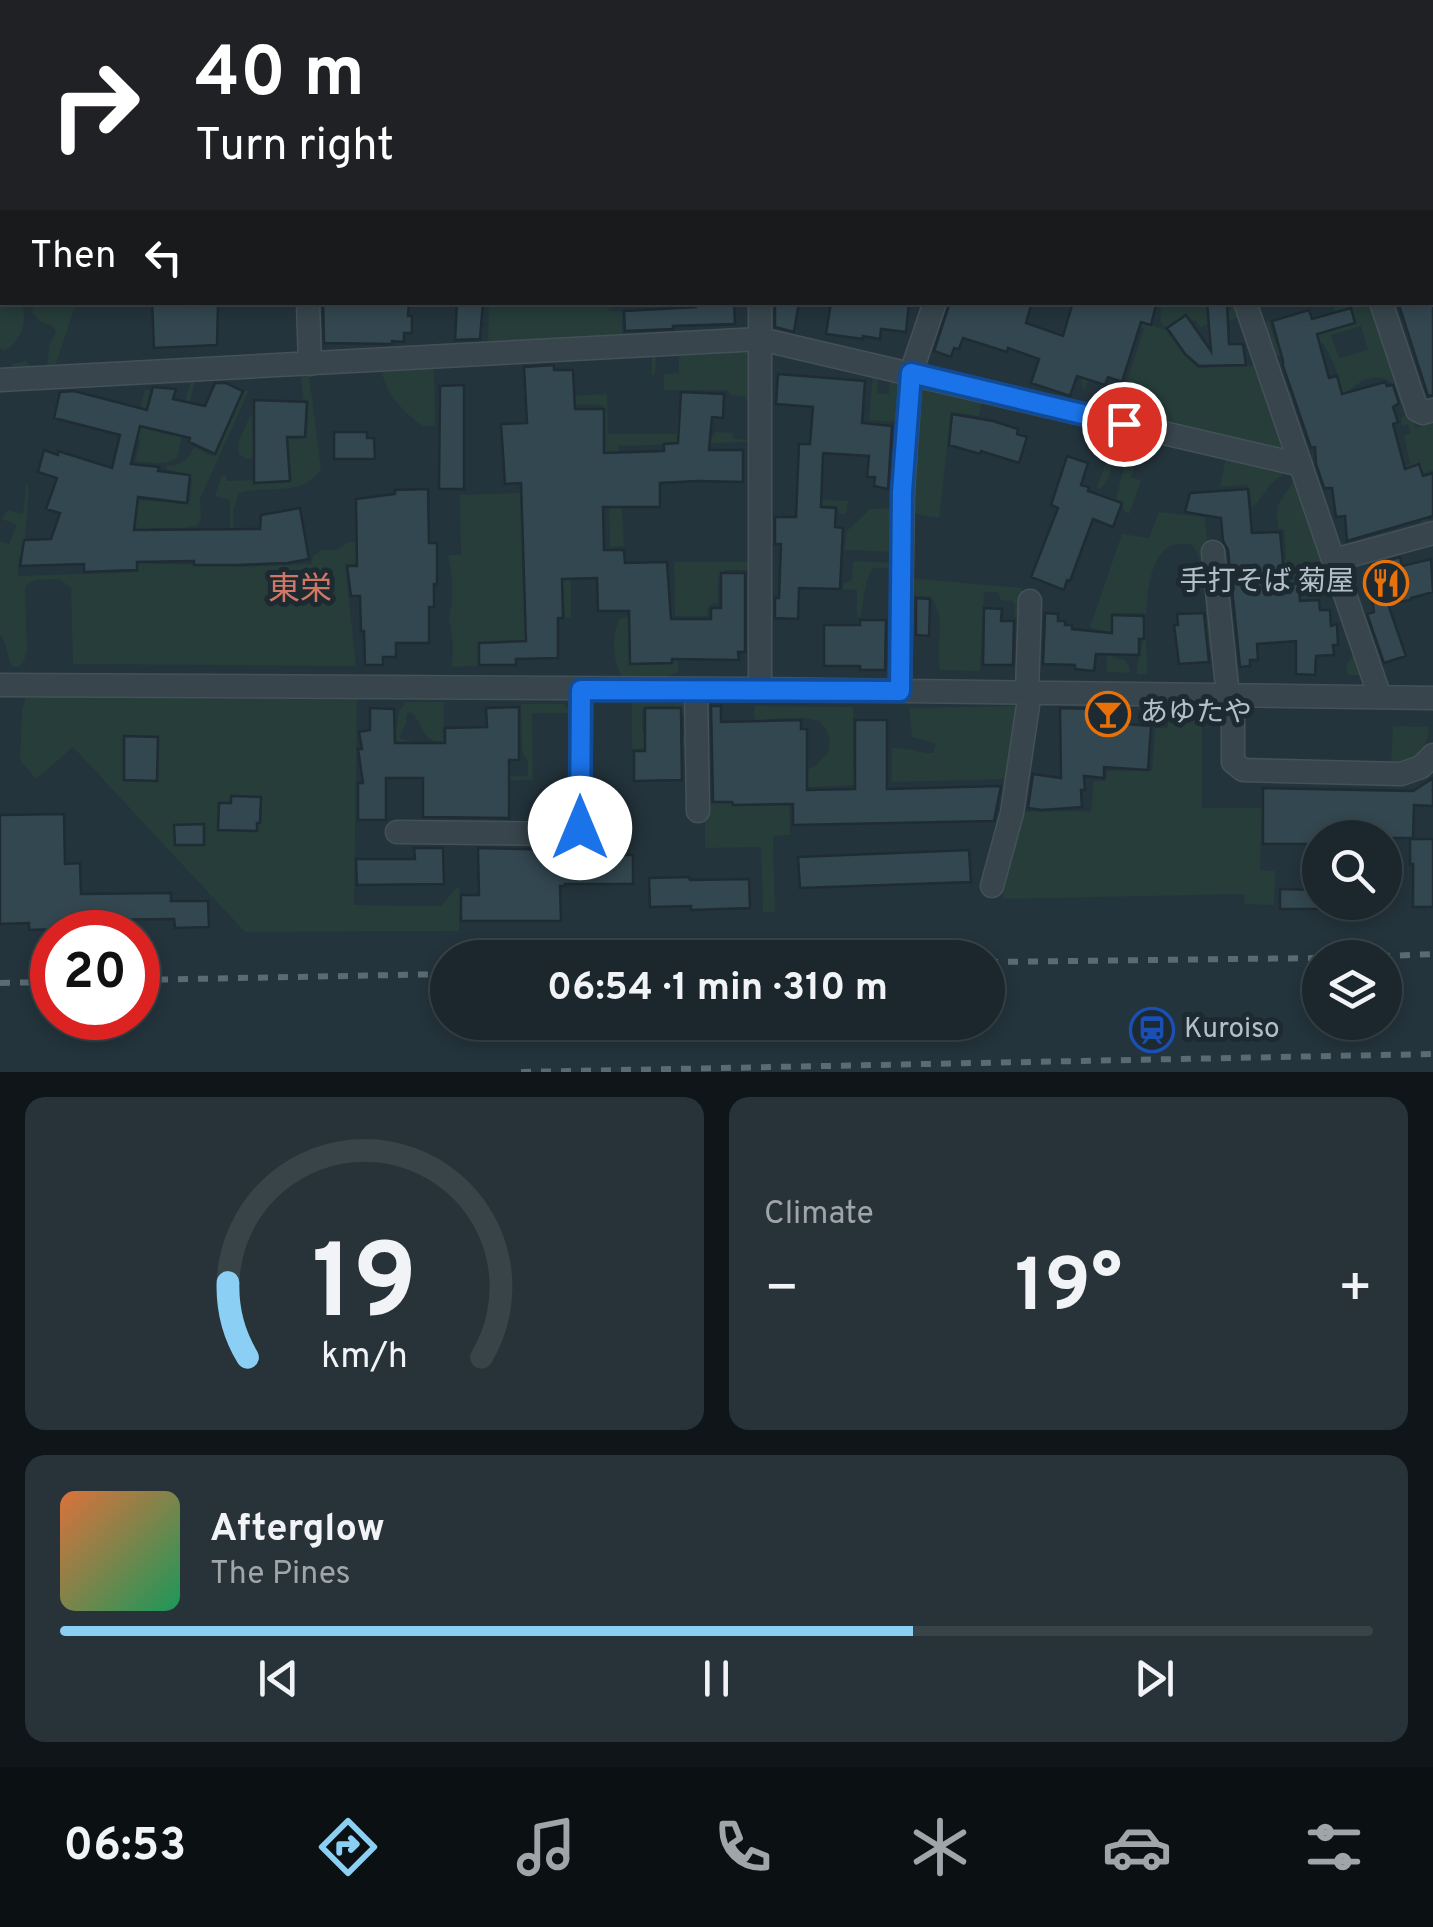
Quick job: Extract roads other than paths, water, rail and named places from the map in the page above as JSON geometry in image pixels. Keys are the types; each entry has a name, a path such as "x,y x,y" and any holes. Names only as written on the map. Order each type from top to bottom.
{"street":[{"path":"308,305 310,364"},
{"path":"760,305 760,690"},
{"path":"900,691 902,492 911,373 934,305"},
{"path":"1246,305 1380,697"},
{"path":"1382,305 1417,410 1423,414 1433,410"},
{"path":"0,380 760,339 1302,466"},
{"path":"1334,560 1433,533"},
{"path":"1213,552 1231,696 1233,762 1243,770 1401,774 1420,768 1433,755"},
{"path":"992,886 1012,813 1028,692 1030,601"},
{"path":"0,685 1433,698"},
{"path":"397,832 572,834 580,828 581,690"},
{"path":"696,690 698,811"}],"railway":[{"path":"1402,955 1433,954"},
{"path":"1005,962 1302,958"},
{"path":"160,980 430,974"},
{"path":"0,983 30,982"},
{"path":"521,1072 1433,1054"}],"place":[{"name":"手打そば 菊屋","path":"1386,583"},
{"name":"あゆたや","path":"1108,714"},
{"name":"Kuroiso","path":"1152,1030"}],"district":[{"name":"東栄","path":"300,591"}]}
